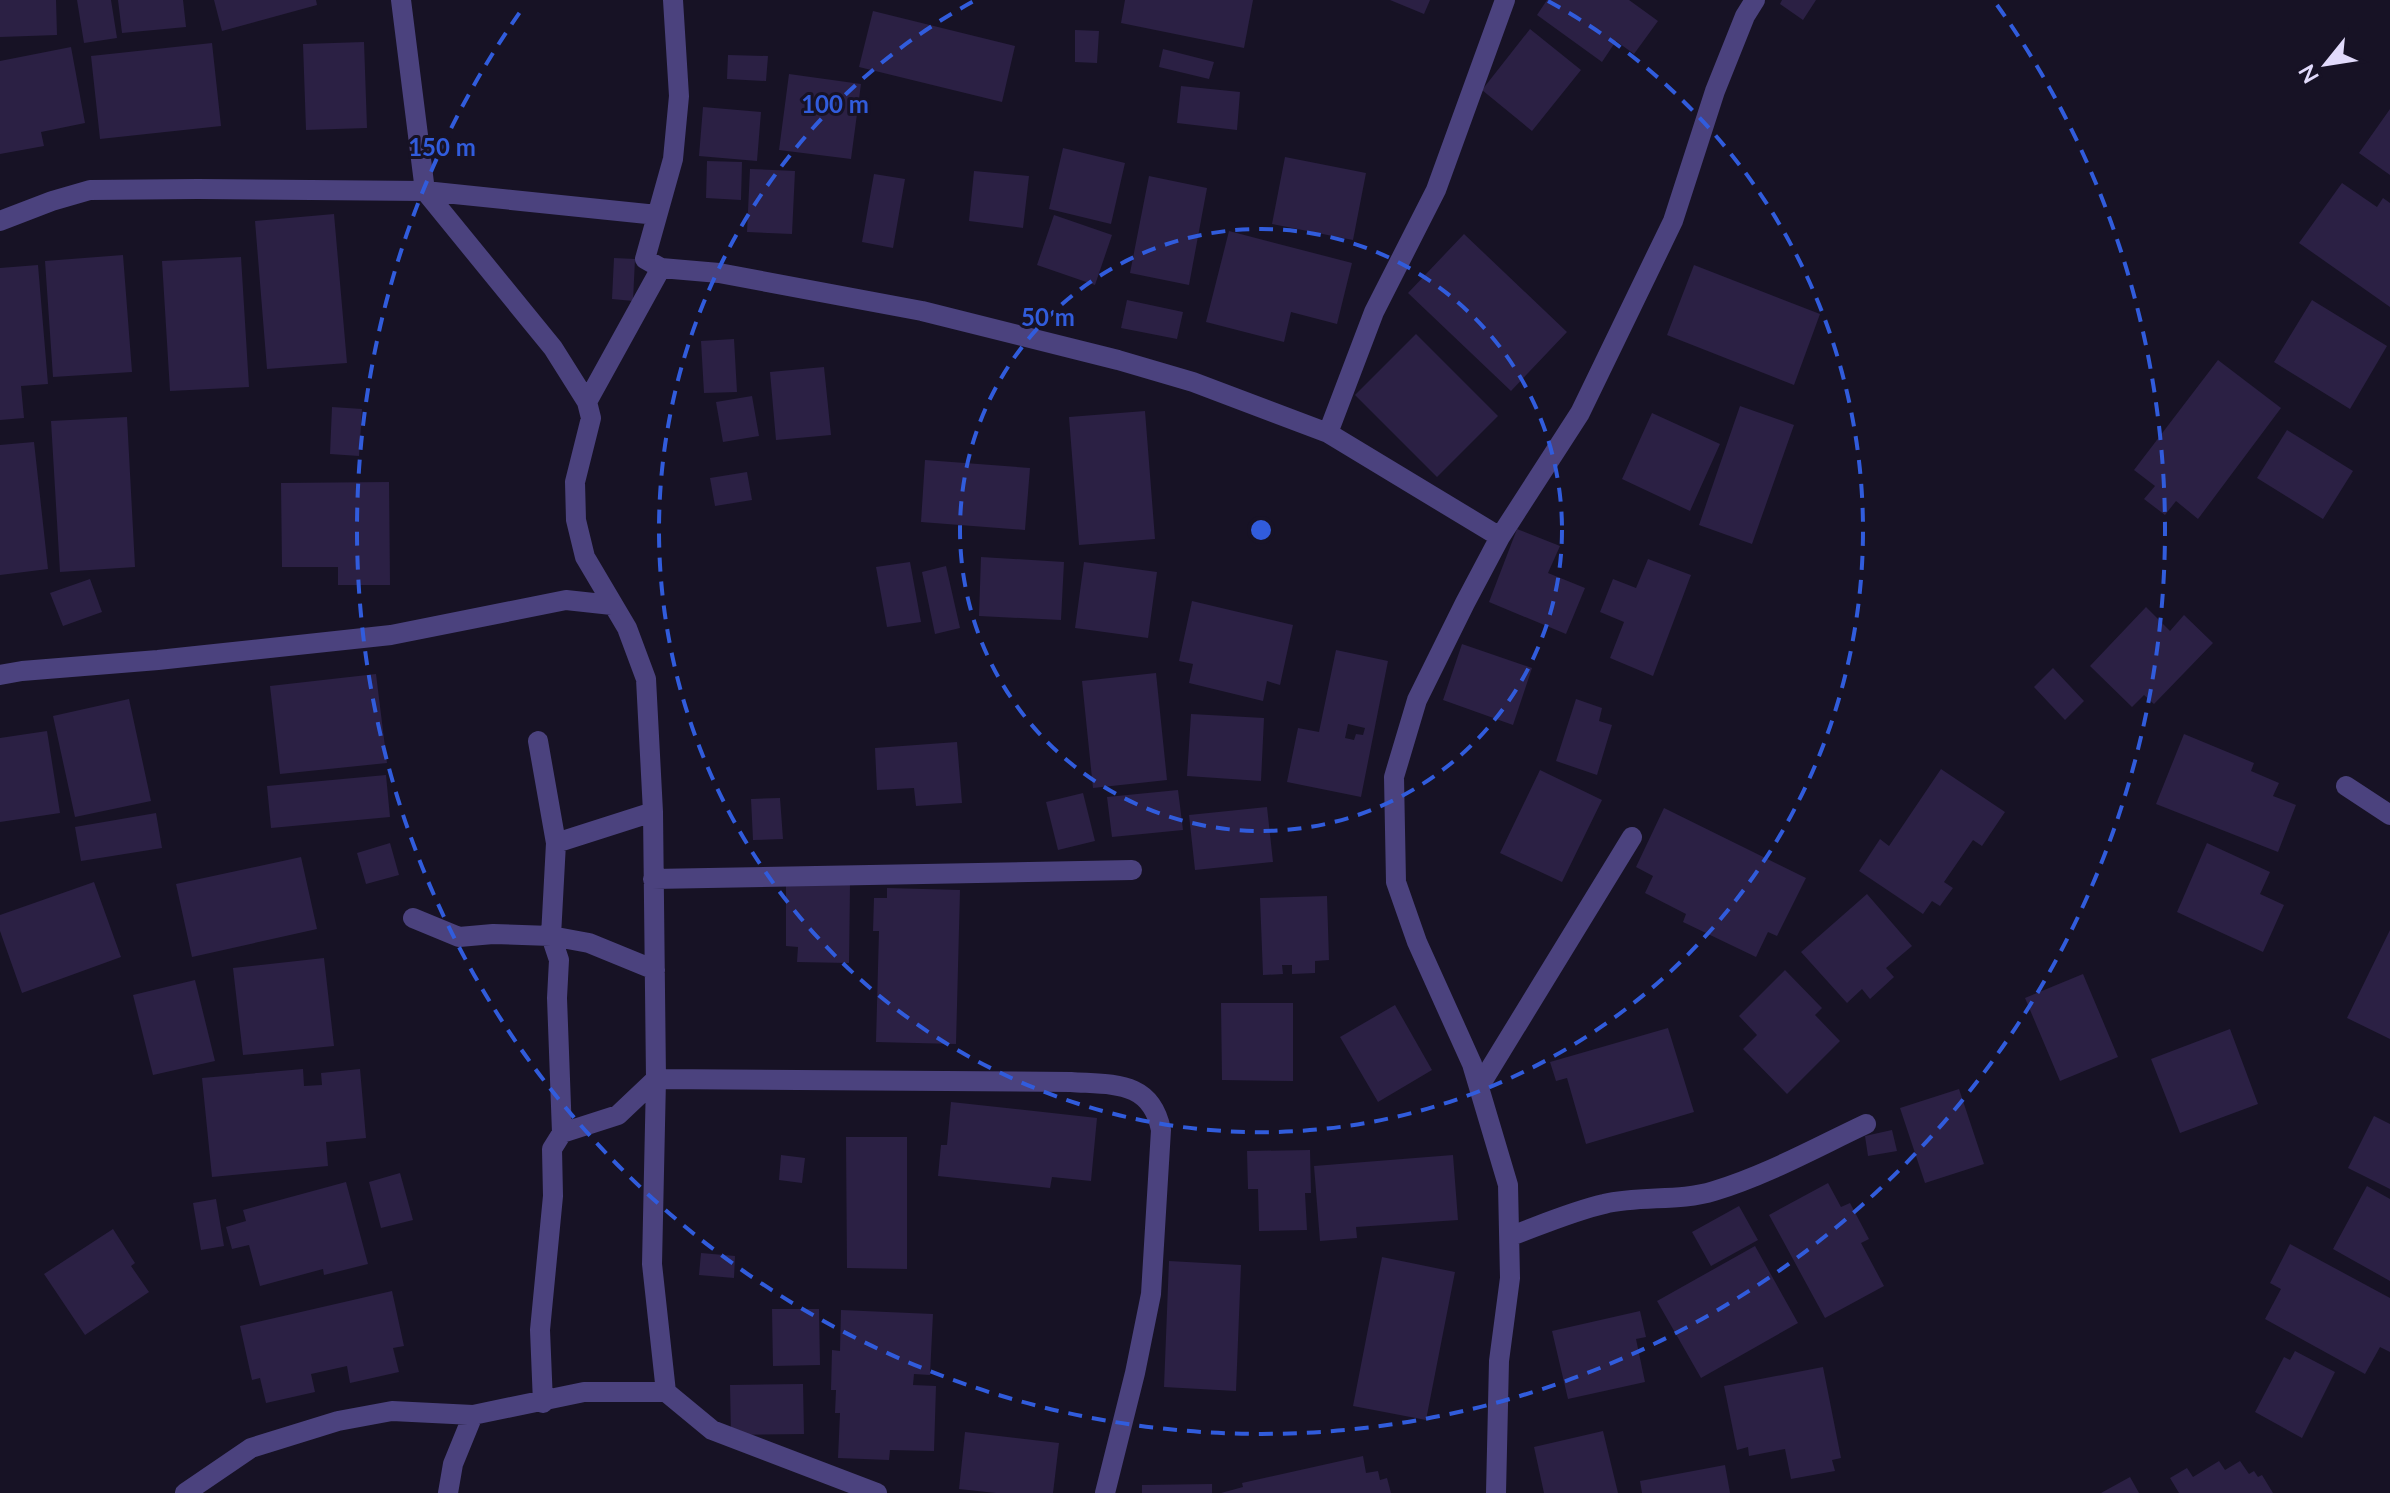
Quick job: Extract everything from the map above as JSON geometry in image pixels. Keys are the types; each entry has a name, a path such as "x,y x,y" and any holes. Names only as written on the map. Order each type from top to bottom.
{"street":[{"path":"401,0 425,191 553,348 587,402 591,418 575,482 576,520 585,557 627,628 646,679 653,812 655,970 652,1264 666,1392"},
{"path":"673,0 679,96 673,159 645,259 661,268 719,273 922,311 1193,382 1328,433 1500,537"},
{"path":"1328,433 1374,312 1436,190 1505,0"},
{"path":"1496,1493 1499,1361 1510,1278 1508,1185 1472,1064 1417,942 1396,882 1394,777 1417,700 1500,537 1580,413 1635,303 1673,221 1715,91 1745,16 1755,0"},
{"path":"0,221 90,190 425,191 657,215"},
{"path":"587,402 661,268"},
{"path":"0,675 391,635 566,600 612,605"},
{"path":"538,741 556,843 551,936 559,960 557,998 562,1133 552,1149 553,1196 540,1330 543,1403"},
{"path":"2346,786 2390,815"},
{"path":"556,843 653,812"},
{"path":"1479,1087 1632,837"},
{"path":"653,879 1132,870"},
{"path":"413,918 459,937 493,934 551,936 589,943 655,970"},
{"path":"562,1133 618,1115 656,1079 1071,1082 1128,1087 1144,1096 1158,1117 1161,1130 1151,1294 1105,1493"},
{"path":"1511,1236 1603,1204 1647,1197 1688,1197 1714,1191 1765,1172 1866,1124"},
{"path":"185,1493 251,1448 338,1421 392,1411 473,1415 543,1403 584,1392 666,1392 712,1430 877,1493"},
{"path":"448,1493 453,1464 473,1415"}],"building":[{"path":"0,0 56,0 57,35 0,37"},
{"path":"77,0 111,0 117,38 84,43"},
{"path":"118,0 183,0 186,27 122,33"},
{"path":"214,0 316,0 317,5 222,31"},
{"path":"1125,0 1253,0 1244,48 1121,23"},
{"path":"1390,0 1430,0 1424,14"},
{"path":"1547,0 1629,0 1658,21 1634,54 1616,41 1602,62 1537,15"},
{"path":"1782,0 1816,0 1803,20 1780,4"},
{"path":"873,11 1015,46 1002,102 859,67"},
{"path":"1530,29 1581,70 1532,131 1482,90"},
{"path":"1075,30 1099,31 1097,63 1075,62"},
{"path":"364,42 367,128 306,130 303,44"},
{"path":"212,43 221,126 100,139 91,56"},
{"path":"71,47 85,123 41,132 44,146 0,154 0,61"},
{"path":"1163,49 1214,62 1209,79 1159,67"},
{"path":"728,55 768,56 766,81 727,79"},
{"path":"789,74 861,84 851,159 779,150"},
{"path":"1181,86 1240,92 1237,130 1177,123"},
{"path":"703,107 761,112 757,161 699,156"},
{"path":"2390,109 2390,175 2359,153"},
{"path":"1063,148 1125,163 1111,224 1049,209"},
{"path":"1285,157 1366,173 1353,240 1272,224"},
{"path":"707,161 742,162 741,200 706,198"},
{"path":"750,169 795,171 792,234 747,232"},
{"path":"974,171 1029,176 1023,228 969,221"},
{"path":"874,174 905,179 893,248 862,242"},
{"path":"1149,176 1207,188 1189,285 1130,273"},
{"path":"2342,183 2377,207 2383,198 2390,203 2390,307 2299,243"},
{"path":"334,214 347,363 267,369 255,221"},
{"path":"1054,215 1112,235 1095,285 1037,265"},
{"path":"1229,231 1352,263 1337,324 1291,312 1284,342 1206,322"},
{"path":"1464,234 1567,332 1511,391 1408,293"},
{"path":"123,255 132,372 53,377 45,261"},
{"path":"241,257 249,387 170,391 162,261"},
{"path":"614,258 635,259 633,301 612,299"},
{"path":"38,265 48,384 21,386 24,418 0,420 0,268"},
{"path":"1694,265 1820,314 1794,385 1667,335"},
{"path":"1127,300 1183,312 1177,339 1121,328"},
{"path":"2312,300 2387,346 2350,409 2274,362"},
{"path":"1416,334 1498,416 1437,477 1355,395"},
{"path":"734,339 737,392 704,393 701,341"},
{"path":"2218,360 2281,408 2198,519 2176,501 2165,515 2144,499 2155,486 2134,470"},
{"path":"824,367 831,435 776,440 770,372"},
{"path":"752,396 759,436 723,442 716,402"},
{"path":"1740,406 1794,425 1752,544 1699,525"},
{"path":"332,407 362,409 359,456 330,454"},
{"path":"1145,411 1155,539 1079,545 1069,417"},
{"path":"1652,413 1720,444 1690,511 1622,479"},
{"path":"127,417 135,567 60,572 51,421"},
{"path":"2287,430 2353,471 2323,519 2257,478"},
{"path":"34,442 48,569 0,575 0,445"},
{"path":"925,460 1030,468 1025,530 921,522"},
{"path":"747,472 752,500 715,506 710,478"},
{"path":"389,482 390,585 338,585 338,567 282,567 281,483"},
{"path":"1517,529 1560,546 1548,573 1585,588 1566,634 1489,602"},
{"path":"981,557 1064,562 1061,620 979,616"},
{"path":"1648,559 1691,575 1653,676 1610,658 1624,622 1600,612 1613,579 1636,588"},
{"path":"910,562 921,622 887,627 876,567"},
{"path":"1084,562 1157,572 1148,638 1075,628"},
{"path":"946,566 960,628 935,634 922,572"},
{"path":"90,579 102,612 63,626 50,593"},
{"path":"1192,601 1293,625 1280,685 1267,681 1263,701 1189,683 1193,664 1179,661"},
{"path":"2146,607 2170,631 2184,615 2213,643 2154,704 2144,695 2132,707 2090,666"},
{"path":"1462,644 1532,668 1513,725 1443,700"},
{"path":"1336,650 1388,661 1361,797 1287,782 1298,728 1319,732","holes":["1348,724 1365,728 1363,735 1356,734 1354,740 1345,738"]},
{"path":"2053,668 2084,701 2065,720 2034,687"},
{"path":"1156,673 1167,780 1093,788 1082,681"},
{"path":"376,674 387,763 280,774 270,686"},
{"path":"129,699 151,801 75,817 53,716"},
{"path":"1576,699 1602,708 1599,721 1612,725 1597,775 1556,761"},
{"path":"1191,714 1264,718 1261,781 1187,776"},
{"path":"47,731 60,813 0,822 0,738"},
{"path":"2184,734 2254,763 2251,771 2279,783 2273,796 2296,805 2278,852 2156,804"},
{"path":"957,742 962,803 916,806 914,788 877,790 875,748"},
{"path":"1941,769 2005,812 1982,846 1973,840 1944,882 1953,888 1940,906 1932,901 1923,914 1859,871 1880,839 1889,846"},
{"path":"1540,770 1602,800 1562,882 1500,853"},
{"path":"386,775 390,817 271,828 267,786"},
{"path":"1178,790 1183,830 1112,837 1107,797"},
{"path":"1083,793 1095,841 1058,850 1046,802"},
{"path":"780,798 783,839 753,840 751,799"},
{"path":"1267,807 1273,862 1195,870 1189,815"},
{"path":"1664,808 1806,878 1777,936 1768,932 1756,957 1683,922 1686,914 1645,893 1653,876 1636,867"},
{"path":"156,813 162,848 81,861 75,827"},
{"path":"390,843 399,875 366,884 357,853"},
{"path":"2207,843 2270,872 2260,894 2284,905 2263,952 2177,912"},
{"path":"301,857 317,929 192,957 176,884"},
{"path":"94,882 121,957 22,993 0,931 0,915"},
{"path":"786,882 850,884 849,963 797,962 798,947 786,946"},
{"path":"887,888 960,890 956,1044 876,1042 879,931 873,931 874,898 887,898"},
{"path":"1867,894 1912,946 1886,968 1894,977 1870,999 1862,989 1847,1003 1801,952"},
{"path":"1327,896 1329,960 1315,961 1315,973 1292,974 1292,965 1282,965 1283,974 1263,975 1260,898"},
{"path":"2390,930 2390,1039 2347,1018"},
{"path":"324,958 334,1046 243,1055 233,968"},
{"path":"1785,970 1822,1008 1815,1015 1840,1041 1787,1094 1743,1049 1757,1035 1739,1016"},
{"path":"2083,974 2118,1057 2060,1081 2025,998"},
{"path":"195,980 215,1061 153,1075 133,995"},
{"path":"1221,1003 1293,1003 1293,1081 1222,1080"},
{"path":"1395,1005 1432,1070 1378,1102 1340,1037"},
{"path":"1668,1028 1694,1112 1586,1144 1567,1078 1556,1081 1550,1062"},
{"path":"2230,1029 2258,1104 2180,1133 2151,1059"},
{"path":"303,1069 304,1086 322,1085 321,1073 360,1069 366,1138 326,1142 328,1166 212,1177 202,1078"},
{"path":"1959,1089 1984,1164 1925,1183 1900,1108"},
{"path":"951,1102 1097,1118 1091,1181 1052,1177 1050,1188 938,1176 941,1145 947,1145"},
{"path":"2374,1116 2390,1124 2390,1189 2348,1168"},
{"path":"1892,1130 1897,1151 1868,1156 1865,1136"},
{"path":"846,1137 907,1137 907,1269 847,1268"},
{"path":"1310,1150 1311,1193 1305,1193 1307,1230 1259,1231 1258,1189 1248,1189 1247,1151"},
{"path":"781,1155 805,1158 802,1183 779,1180"},
{"path":"1453,1155 1458,1220 1356,1227 1357,1238 1320,1241 1314,1166"},
{"path":"400,1173 413,1220 381,1228 369,1182"},
{"path":"346,1182 368,1264 324,1275 323,1269 260,1286 249,1245 232,1249 226,1227 246,1221 243,1210"},
{"path":"1828,1183 1841,1207 1850,1203 1869,1239 1861,1243 1884,1286 1825,1318 1769,1215"},
{"path":"2367,1186 2390,1199 2390,1281 2333,1249"},
{"path":"216,1199 224,1246 201,1250 193,1203"},
{"path":"1739,1206 1758,1240 1711,1266 1692,1232"},
{"path":"113,1229 135,1263 131,1266 149,1292 85,1335 44,1274"},
{"path":"2290,1244 2390,1298 2390,1352 2380,1347 2365,1374 2265,1319 2281,1289 2270,1283"},
{"path":"1755,1246 1798,1323 1701,1378 1657,1301"},
{"path":"701,1253 735,1256 734,1278 699,1275"},
{"path":"1382,1257 1455,1272 1426,1420 1353,1406"},
{"path":"1169,1261 1241,1265 1236,1391 1164,1387"},
{"path":"392,1291 404,1346 393,1348 399,1372 350,1383 347,1366 311,1374 315,1392 266,1403 260,1378 252,1380 240,1326"},
{"path":"772,1309 819,1309 820,1365 773,1366"},
{"path":"841,1310 933,1314 930,1375 914,1374 913,1385 936,1386 934,1451 890,1450 889,1460 838,1458 840,1413 835,1413 836,1390 831,1390 832,1350 840,1351"},
{"path":"1640,1311 1646,1337 1636,1339 1645,1382 1568,1399 1552,1331"},
{"path":"2295,1351 2335,1372 2302,1438 2255,1412 2284,1357 2290,1360"},
{"path":"1823,1367 1841,1458 1832,1460 1835,1471 1791,1479 1785,1449 1749,1456 1748,1447 1737,1450 1724,1386"},
{"path":"803,1384 804,1434 731,1435 730,1385"},
{"path":"1603,1431 1618,1493 1544,1493 1534,1447"},
{"path":"965,1432 1059,1443 1053,1493 996,1493 959,1489"},
{"path":"1363,1456 1366,1473 1378,1471 1380,1480 1387,1478 1391,1493 1221,1493 1243,1487 1242,1483"},
{"path":"2219,1461 2225,1470 2240,1461 2249,1474 2254,1471 2258,1477 2262,1475 2273,1493 2179,1493 2170,1478 2187,1468 2193,1477"},
{"path":"1725,1465 1730,1493 1642,1493 1640,1481"},
{"path":"2130,1477 2139,1493 2101,1493"},
{"path":"1212,1484 1212,1493 1142,1493 1142,1485"}]}
